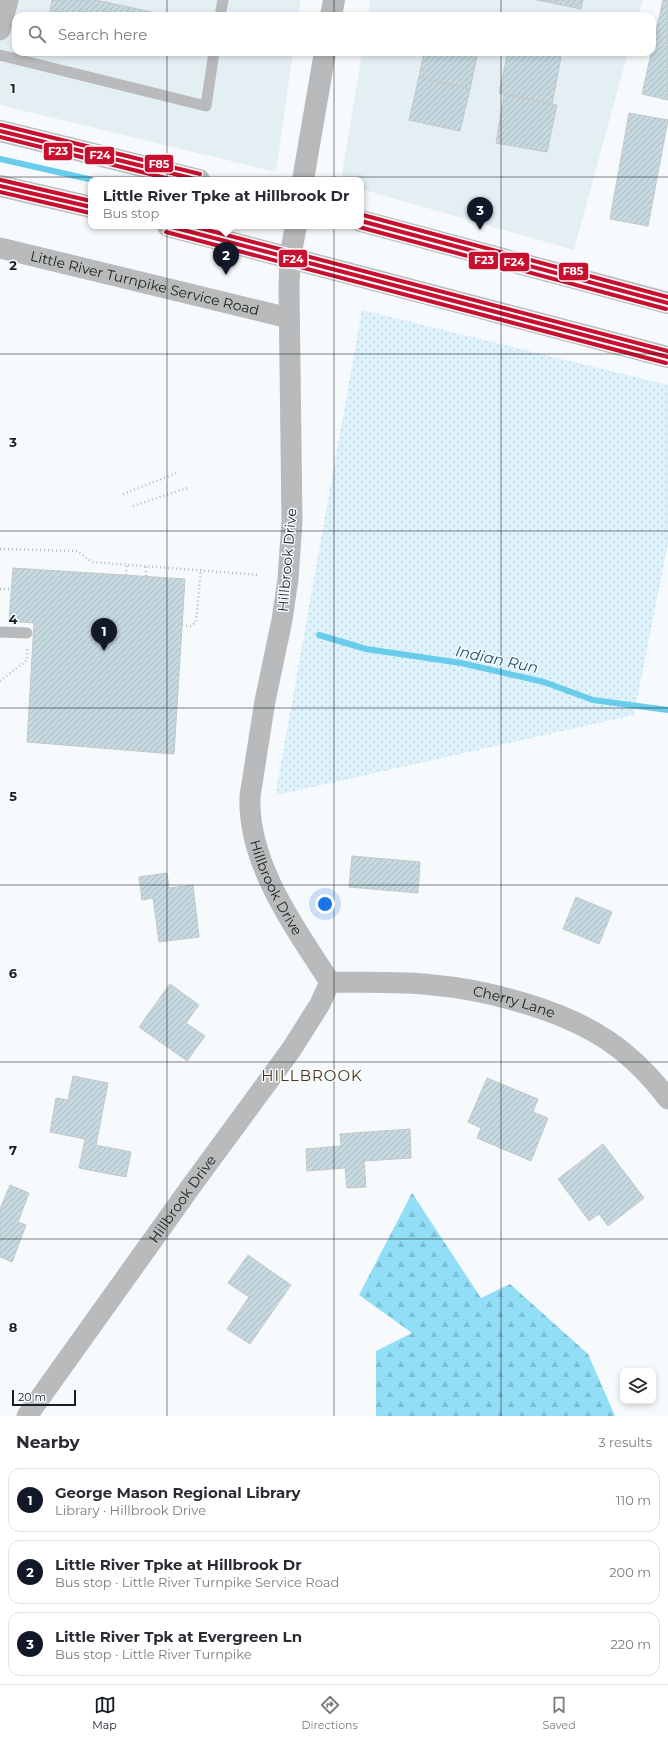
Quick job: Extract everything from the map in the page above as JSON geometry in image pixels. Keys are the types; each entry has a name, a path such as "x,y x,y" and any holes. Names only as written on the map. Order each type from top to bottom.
{"main road":[{"path":"0,132 187,177"},
{"path":"0,186 88,206"},
{"path":"364,222 668,303"},
{"path":"180,229 668,357"}],"street":[{"path":"0,30 8,0"},
{"path":"332,12 334,0"},
{"path":"304,177 324,56"},
{"path":"290,257 295,229"},
{"name":"Little River Turnpike Service Road","path":"0,248 289,318"},
{"name":"Hillbrook Drive","path":"27,1416 192,1185 291,1050 320,1004 330,982 293,925 263,866 252,834 249,811 265,701 282,620 290,557 292,521 289,318 290,257"},
{"name":"Cherry Lane","path":"330,982 432,984 494,996 547,1011 584,1026 610,1042 629,1057 656,1083 668,1099"}],"lane":[{"path":"221,12 223,0"},
{"path":"0,55 206,106 213,56"},
{"path":"0,632 27,633"}],"path":[{"path":"123,494 177,473"},
{"path":"134,506 190,487"},
{"path":"0,549 77,552 92,562 201,569 259,575"},
{"path":"160,561 160,566"},
{"path":"126,575 127,564"},
{"path":"146,565 146,576"},
{"path":"182,625 191,626 196,622 201,569"},
{"path":"0,589 12,589"}],"shaded area":[{"path":"0,0 301,0 299,12 12,12 12,56 292,56 276,172 0,105"},
{"path":"370,0 643,0 639,12 368,12"},
{"path":"361,56 627,56 574,250 364,190 364,177 341,177"},
{"path":"362,310 668,385 668,543 634,715 277,795 277,786"}],"green space":[{"path":"412,1193 481,1298 510,1284 588,1354 615,1416 376,1416 376,1351 412,1333 359,1295"}],"building":[{"path":"52,0 96,0 152,12 50,12"},
{"path":"537,0 583,0 581,9"},
{"path":"663,0 668,0 668,100 642,94 650,56 656,56 656,31"},
{"path":"423,56 477,56 470,89 419,77"},
{"path":"507,56 561,57 552,104 499,93"},
{"path":"419,77 470,89 460,131 409,120"},
{"path":"504,94 557,105 547,152 496,143"},
{"path":"629,113 668,120 648,226 610,219"},
{"path":"13,568 185,579 174,754 27,742 34,623 9,621"},
{"path":"352,856 420,862 418,893 349,887"},
{"path":"167,873 169,888 193,885 199,937 159,942 153,898 142,900 139,877"},
{"path":"576,897 612,912 599,944 563,929"},
{"path":"170,984 199,1005 186,1023 205,1036 187,1061 139,1027"},
{"path":"73,1076 108,1083 96,1145 131,1152 126,1177 79,1168 85,1139 50,1132 56,1098 68,1100"},
{"path":"487,1078 538,1099 533,1112 548,1118 531,1161 477,1138 481,1128 468,1122"},
{"path":"410,1129 411,1158 364,1161 366,1187 347,1188 345,1168 307,1171 306,1149 341,1146 340,1134"},
{"path":"603,1144 644,1198 608,1226 599,1214 589,1221 558,1179"},
{"path":"10,1185 29,1193 18,1222 26,1225 12,1262 0,1257 0,1209"},
{"path":"248,1255 291,1285 250,1344 227,1329 249,1297 228,1283"}],"waterway":[{"path":"0,159 88,179"},
{"name":"Indian Run","path":"319,635 366,649 461,663 544,682 593,700 668,710"}],"transit line":[{"name":"F85","path":"1,125 200,174"},
{"name":"F24","path":"0,131 187,177"},
{"name":"F23","path":"0,137 162,177"},
{"name":"F85","path":"1,180 88,200"},
{"name":"F24","path":"0,186 88,206"},
{"name":"F23","path":"0,192 88,213"},
{"name":"F85","path":"364,215 668,297"},
{"name":"F24","path":"364,222 668,303"},
{"name":"F23","path":"364,228 666,309"},
{"name":"F24","path":"179,229 668,357"},
{"name":"F85","path":"203,229 668,351"},
{"name":"F23","path":"166,232 666,363"}],"place":[{"name":"Little River Tpk at Evergreen Ln","path":"480,230"},
{"name":"Little River Tpke at Hillbrook Dr","path":"226,275"},
{"name":"George Mason Regional Library","path":"104,651"}],"district":[{"name":"HILLBROOK","path":"312,1075"}]}
